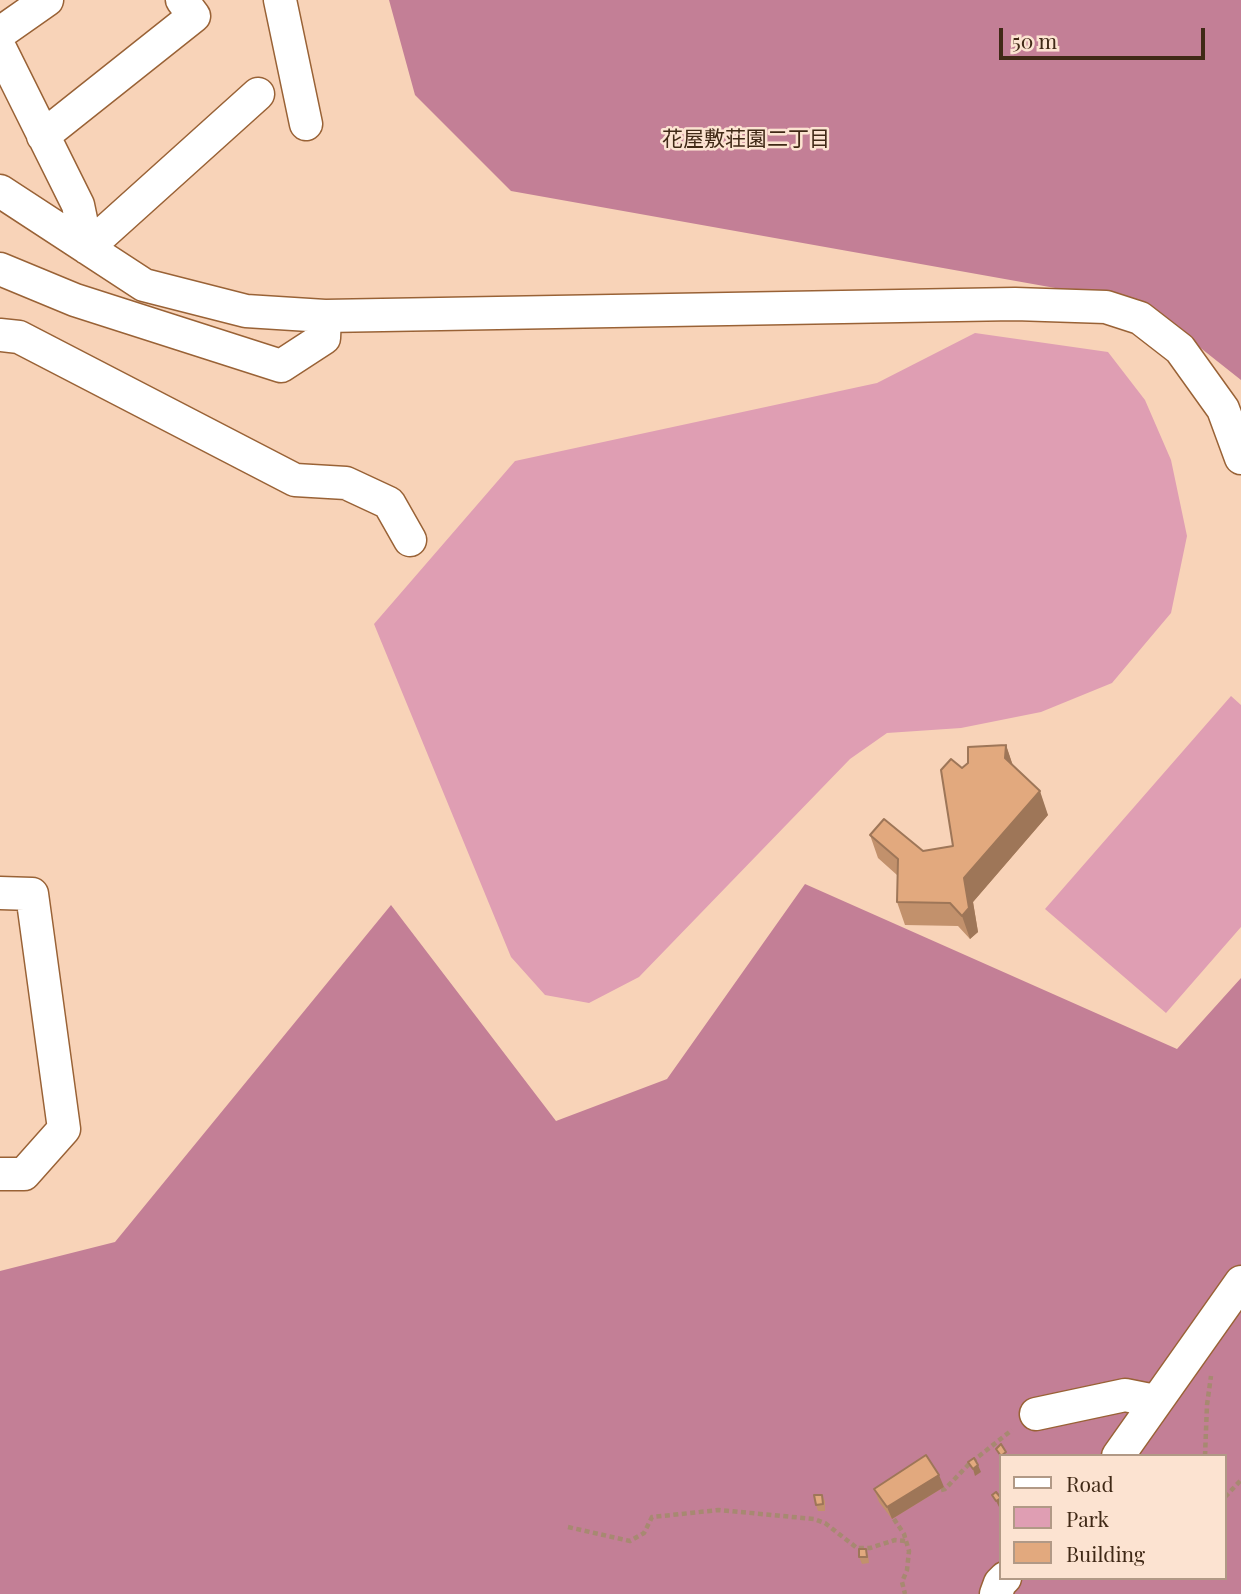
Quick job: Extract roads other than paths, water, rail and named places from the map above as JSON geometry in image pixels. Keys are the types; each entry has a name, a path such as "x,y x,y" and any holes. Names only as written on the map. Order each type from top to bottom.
{"street":[{"path":"0,33 47,0"},
{"path":"43,136 194,16 182,0"},
{"path":"280,0 306,124"},
{"path":"0,48 78,205 87,248"},
{"path":"87,248 258,94"},
{"path":"0,191 144,285 246,311 325,316 1015,304 1106,307 1140,318 1180,349 1223,409 1241,458"},
{"path":"0,269 75,300 281,366 324,338 325,316"},
{"path":"0,335 19,337 295,480 345,484 389,503 410,540"},
{"path":"0,893 32,894 64,1129 24,1174 0,1174"},
{"path":"1119,1454 1241,1282"},
{"path":"1036,1414 1125,1395 1155,1401"}],"district":[{"name":"花屋敷荘園二丁目","path":"746,139"}]}
